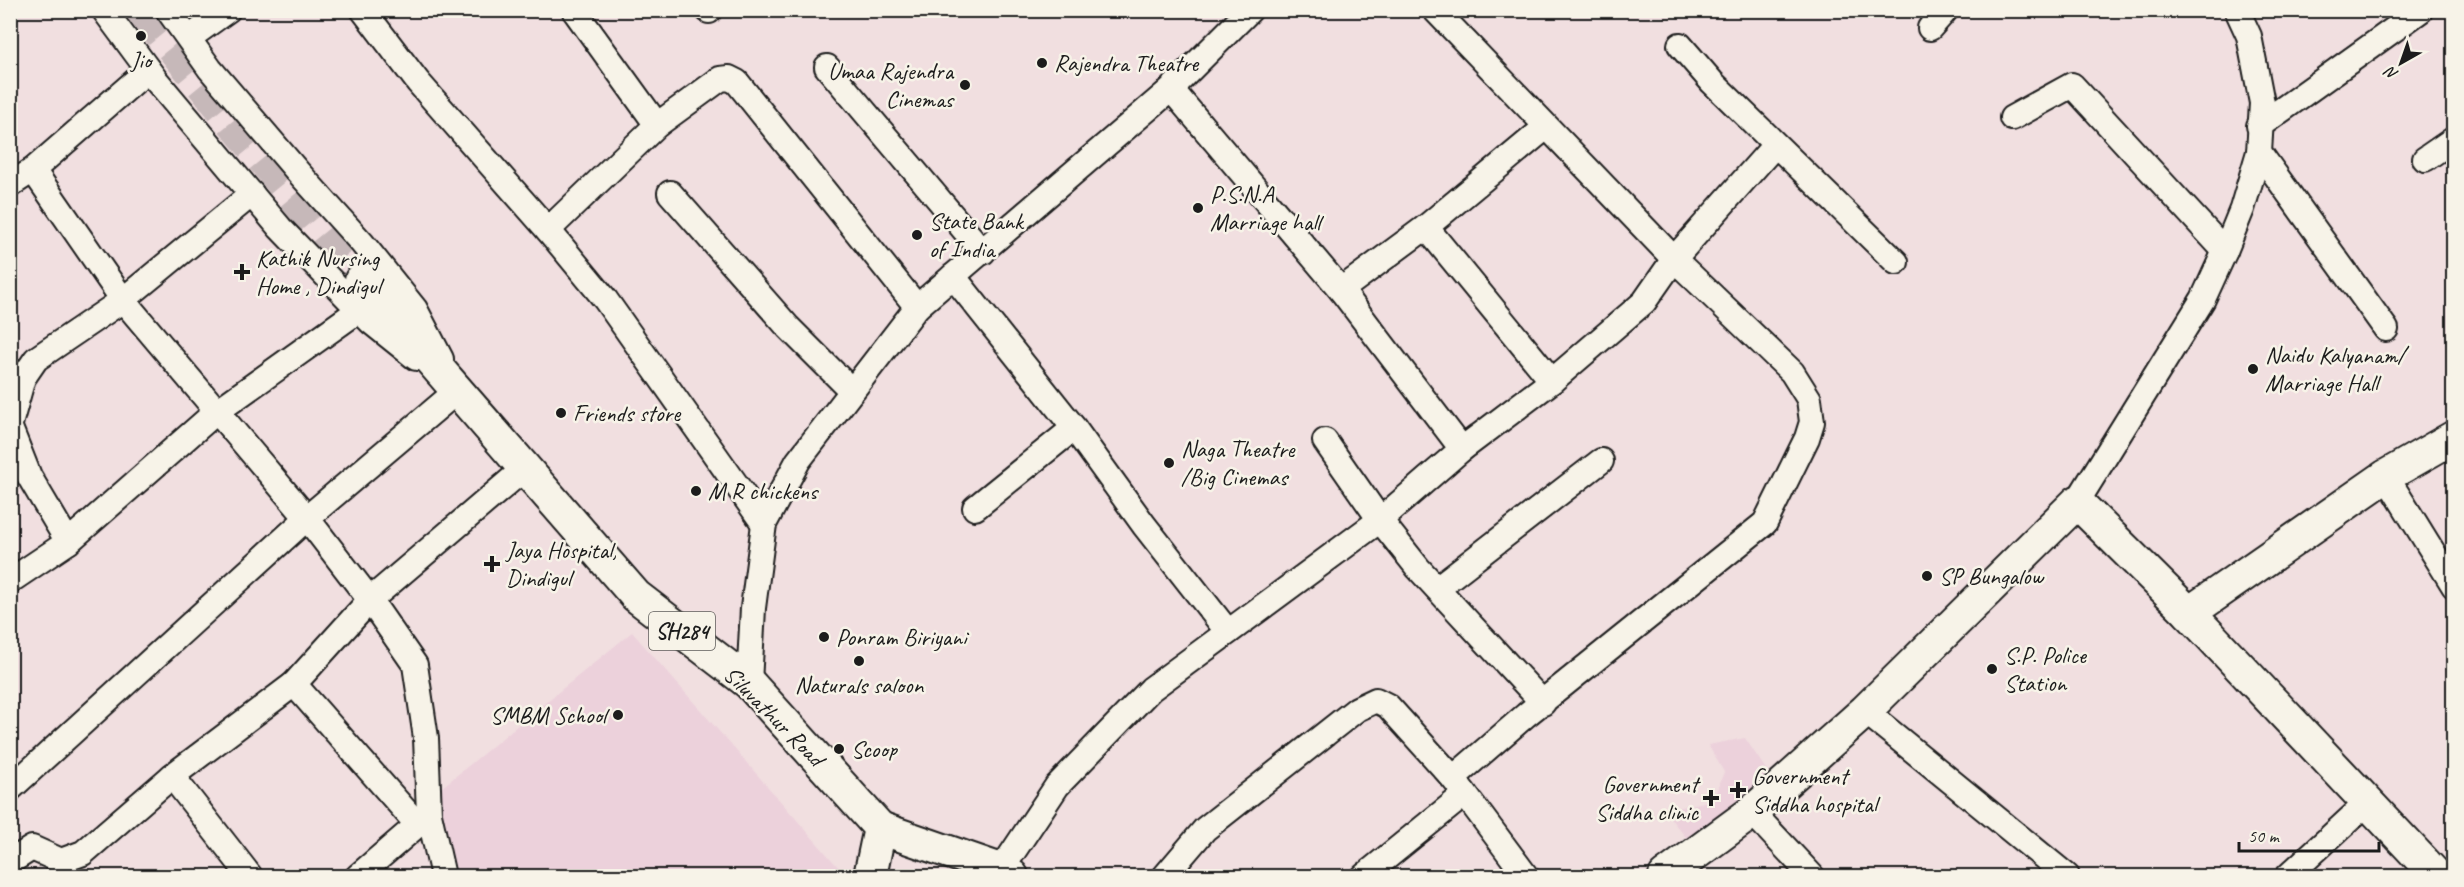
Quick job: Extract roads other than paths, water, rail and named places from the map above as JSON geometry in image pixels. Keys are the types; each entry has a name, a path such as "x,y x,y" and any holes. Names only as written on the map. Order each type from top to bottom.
{"main road":[{"name":"SH284","path":"360,295 458,391"},
{"name":"Siluvathur Road","path":"458,391 636,596 749,683 880,828"},
{"path":"2189,614 2386,476 2454,437"},
{"path":"1665,876 1752,812 1865,711 2077,502 2189,614 2437,876"},
{"path":"870,876 880,828 1007,873"}],"street":[{"path":"10,581 68,542 216,412 360,295 280,228 148,70 104,10"},
{"path":"10,789 307,518 458,391 415,309 362,243 217,78 168,10"},
{"path":"189,38 228,10"},
{"path":"363,10 418,82 548,230 605,299 764,524"},
{"path":"574,10 657,125"},
{"path":"749,683 753,608 764,524 798,461 851,390 918,307 1171,89 1250,10"},
{"path":"1364,876 1543,702 1764,523 1807,438 1812,422 1809,399 1792,372 1674,259 1435,10"},
{"path":"2077,502 2203,299 2226,251 2242,209 2259,152 2262,103 2252,47 2237,10"},
{"path":"2259,126 2421,10"},
{"path":"1680,45 1712,82 1896,262"},
{"path":"827,67 983,252"},
{"path":"10,184 33,170 148,70"},
{"path":"548,230 657,125 720,79 729,78 737,82 918,307"},
{"path":"2012,118 2072,85 2226,251"},
{"path":"1171,89 1341,290 1462,449"},
{"path":"1341,290 1426,227 1546,127"},
{"path":"2425,159 2454,139"},
{"path":"1007,873 1057,786 1151,689 1380,520 1462,449 1551,381 1644,302 1674,259 1775,145"},
{"path":"2259,152 2386,329"},
{"path":"33,170 123,300 307,518 370,600 415,664 426,738 423,819 443,876"},
{"path":"670,193 788,327 851,390"},
{"path":"10,424 23,378 36,359 123,300 252,194"},
{"path":"1426,227 1551,381"},
{"path":"953,276 1074,428 1144,525 1228,632"},
{"path":"10,428 29,476 68,542"},
{"path":"975,508 1074,428"},
{"path":"1325,441 1380,520 1437,588 1543,702"},
{"path":"1437,588 1601,461"},
{"path":"10,862 32,848 61,861 83,853 172,776 294,684 370,600 525,468"},
{"path":"2386,476 2454,586"},
{"path":"294,684 423,819"},
{"path":"1165,876 1204,829 1357,709 1376,700 1388,706 1459,786 1526,876"},
{"path":"1865,711 2067,876"},
{"path":"172,776 250,876"},
{"path":"2288,876 2367,803"},
{"path":"1752,812 1812,876"},
{"path":"358,876 423,819"}],"tunnel":[{"path":"141,10 361,280"}],"place":[{"name":"Jio","path":"141,36"},
{"name":"Rajendra Theatre","path":"1042,63"},
{"name":"Umaa Rajendra Cinemas","path":"965,85"},
{"name":"P.S.N.A Marriage hall","path":"1198,208"},
{"name":"State Bank of India","path":"917,235"},
{"name":"Kathik Nursing Home , Dindigul","path":"242,272"},
{"name":"Naidu Kalyanam/ Marriage Hall","path":"2253,369"},
{"name":"Friends store","path":"561,413"},
{"name":"Naga Theatre /Big Cinemas","path":"1169,463"},
{"name":"M R chickens","path":"696,491"},
{"name":"Jaya Hospital, Dindigul","path":"492,564"},
{"name":"SP Bungalow","path":"1927,576"},
{"name":"Ponram Biriyani","path":"824,637"},
{"name":"Naturals saloon","path":"859,661"},
{"name":"S.P. Police Station","path":"1992,669"},
{"name":"SMBM School","path":"618,715"},
{"name":"Scoop","path":"839,749"},
{"name":"Government Siddha hospital","path":"1738,790"},
{"name":"Government Siddha clinic","path":"1711,798"}]}
